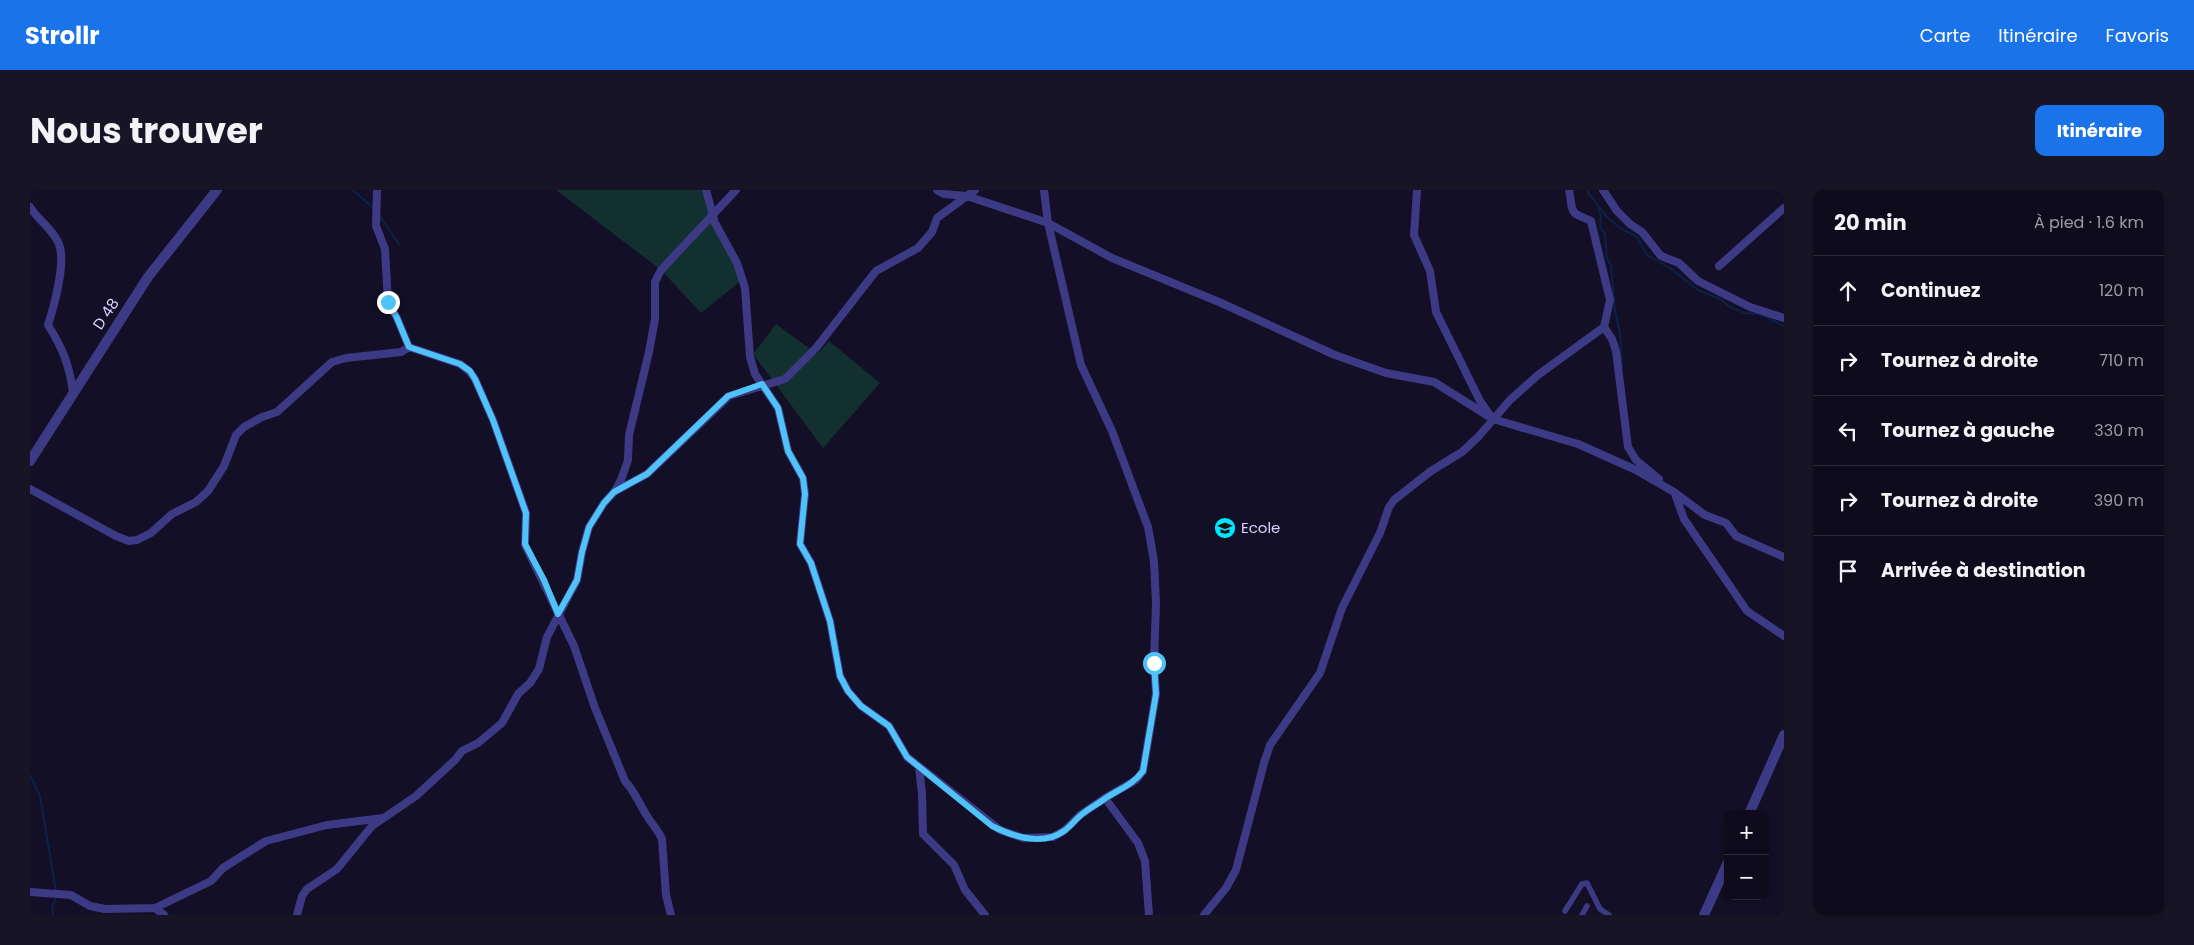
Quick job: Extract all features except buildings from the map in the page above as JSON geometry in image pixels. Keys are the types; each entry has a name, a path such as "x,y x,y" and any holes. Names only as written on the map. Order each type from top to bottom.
{"street":[{"name":"D 48","path":"30,461 148,277 217,190"},
{"path":"377,190 376,226 385,249 388,302 409,347 460,364 470,371 475,379 493,420 526,513 525,544 544,580 574,646 595,708 625,781 633,790 647,817 659,830 662,839 666,895 671,915"},
{"path":"706,190 715,223 737,263 745,288 750,357 755,374 778,408 788,451 803,478 805,494 800,544 811,563 830,621 840,676 848,691 861,706 889,726 907,757 992,826 1023,838 1053,837 1065,830 1080,815 1136,780 1143,771 1156,694 1154,663 1156,603 1154,561 1148,527 1112,431 1081,365 1048,223 1044,190"},
{"path":"298,915 302,896 307,889 337,869 372,826 416,796 455,760 462,751 478,743 502,723 518,694 530,683 539,669 547,637 577,580 589,527 621,480 628,460 629,435 650,352 655,319 655,282 661,270 736,190"},
{"path":"938,190 944,194 967,196 1048,223 1112,258 1219,302 1335,354 1386,373 1434,382 1493,419 1578,444 1636,470 1674,492 1684,519 1748,611 1784,636"},
{"path":"614,492 647,474 728,396 762,384 785,379 816,348 876,271 918,248 932,232 937,218 975,190"},
{"path":"1417,190 1414,235 1430,271 1436,312 1480,401 1493,419"},
{"path":"1204,915 1226,888 1236,870 1270,745 1320,673 1342,608 1380,533 1389,507 1394,500 1431,471 1462,452 1510,400 1538,375 1604,327 1610,300 1595,233 1591,222 1575,214 1572,210 1572,198 1569,190"},
{"path":"1603,190 1617,211 1630,224 1642,232 1661,256 1679,263 1698,281 1713,289 1750,307 1784,318"},
{"path":"30,207 59,244 60,275 48,325 63,350 69,366 73,392"},
{"path":"1719,266 1784,208"},
{"path":"1604,327 1612,339 1616,351 1628,446 1636,460 1705,515 1726,523 1736,536 1784,557"},
{"path":"30,489 116,536 137,540 151,533 172,514 196,502 208,491 224,466 236,435 262,417 277,412 332,362 346,358 401,352 409,347"},
{"path":"1751,810 1784,735"},
{"path":"919,767 923,834 954,865 965,890 985,915"},
{"path":"1105,798 1138,844 1145,861 1149,915"},
{"path":"30,892 71,895 90,906 105,909 155,908 211,881 223,868 266,840 327,825 383,818"},
{"path":"1704,915 1724,871"},
{"path":"1565,911 1582,884 1587,883 1600,909 1610,915"},
{"path":"1582,915 1588,906"},
{"path":"155,908 164,915"},
{"path":"1596,915 1600,909"}],"green space":[{"path":"556,190 706,190 715,223 742,280 701,313 661,270"},
{"path":"776,324 817,354 829,341 880,383 823,448 753,354"}],"waterway":[{"path":"353,190 373,208"},
{"path":"1588,190 1588,193 1607,217 1620,228 1637,237 1647,255 1670,268 1698,290 1722,300 1728,306 1745,313 1760,314 1784,326"},
{"path":"1599,210 1601,216 1600,227 1605,234 1607,258 1611,266 1615,310 1620,333 1622,368"},
{"path":"379,215 399,244"},
{"path":"30,775 40,796 56,891"},
{"path":"53,915 52,909 56,896"}],"place":[{"name":"Ecole","path":"1225,528"}],"route":[{"path":"388,302 409,347 460,364 470,371 475,379 493,420 526,513 525,544 544,580 558,614 569,598 577,580 589,527 604,503 614,492 647,474 728,396 762,384 778,408 788,451 803,478 805,494 800,544 811,563 830,621 840,676 848,691 861,706 889,726 907,757 992,826 1000,830 1023,838 1053,837 1065,830 1080,815 1136,780 1143,771 1148,747 1156,694 1154,663"}]}
